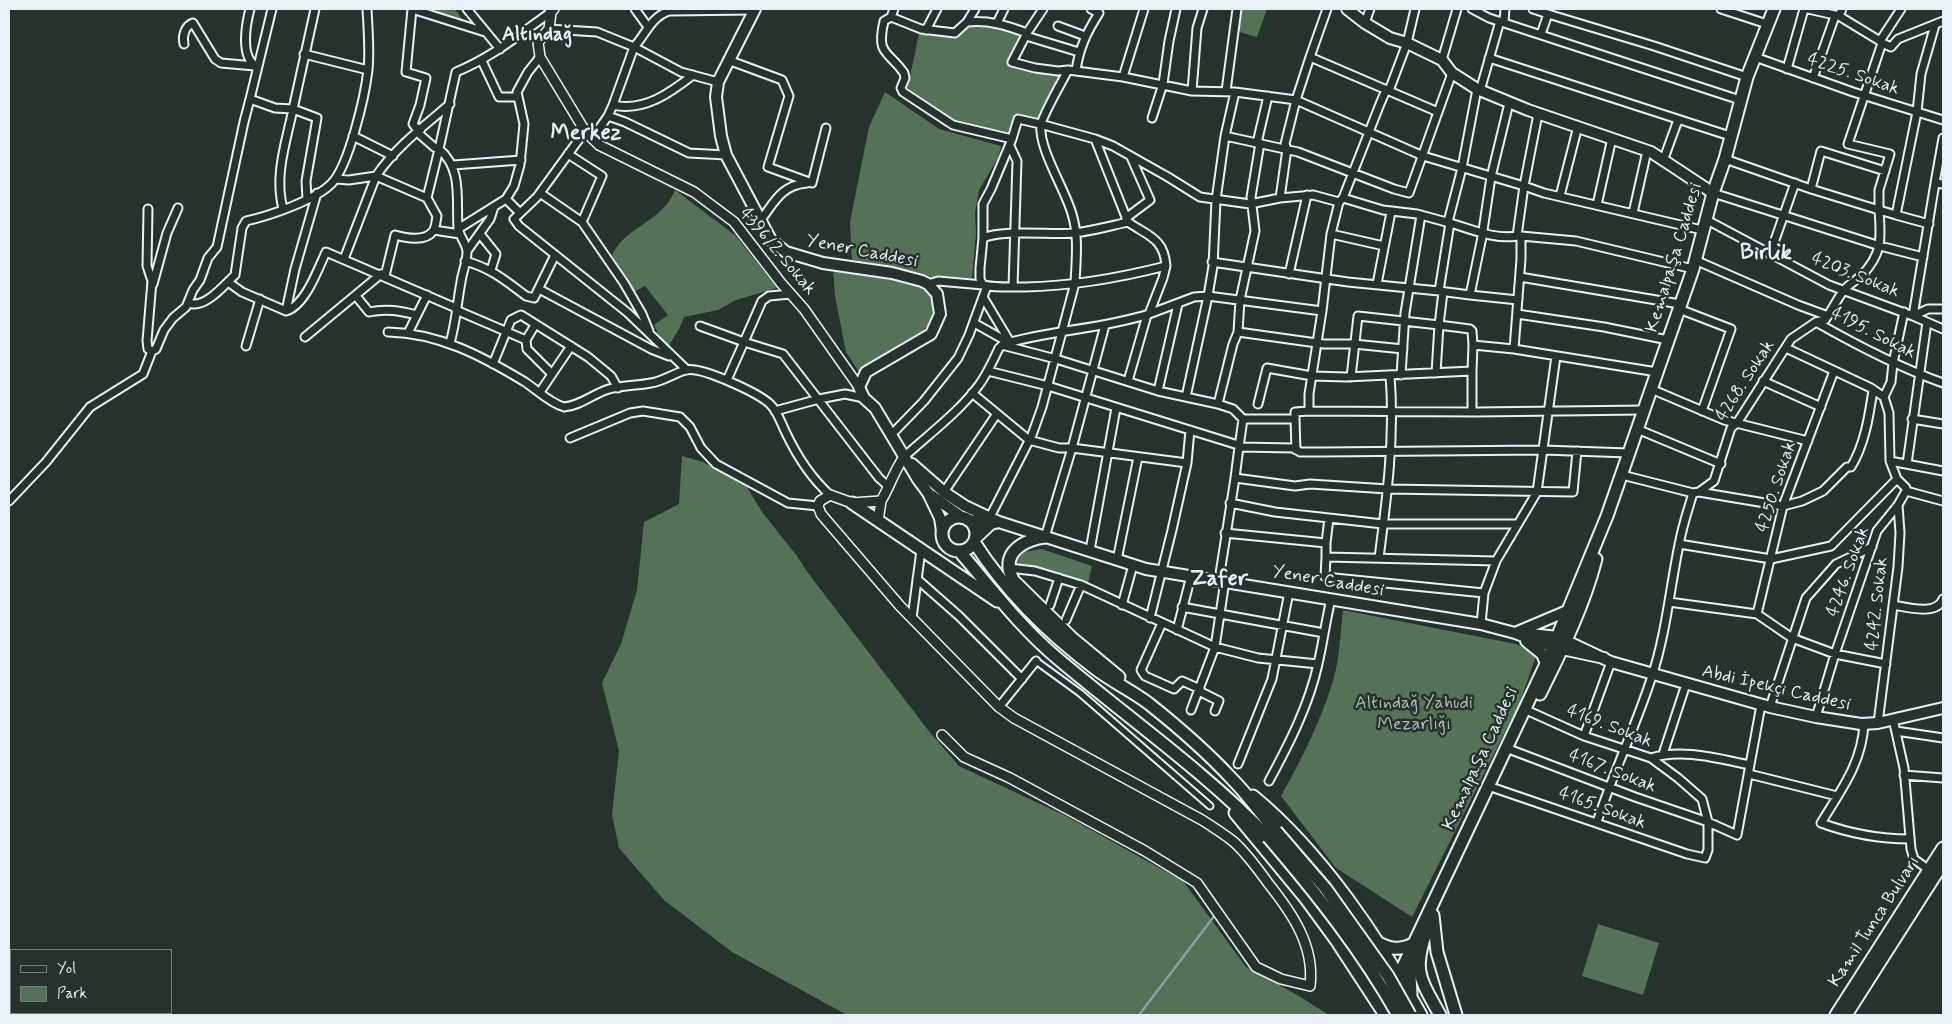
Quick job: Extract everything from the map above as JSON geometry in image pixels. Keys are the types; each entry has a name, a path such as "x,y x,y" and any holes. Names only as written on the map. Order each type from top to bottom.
{"main road":[{"name":"Yener Caddesi","path":"754,9 718,82 716,97 721,136 726,156 771,240 786,252 822,263 892,273 928,284 937,294 940,314 931,334 866,372 860,387 864,398 875,408 928,493 940,518 942,531"},
{"path":"1347,9 1365,23 1390,38 1407,43 1442,60 1452,74 1479,90 1538,114 1647,151 1712,193"},
{"name":"Kemalpaşa Caddesi","path":"1560,643 1568,611 1607,516 1680,307 1694,265 1712,193 1725,158 1740,100 1774,9"},
{"path":"904,457 944,492 993,521 975,540 968,549 960,552 951,550 945,544 942,531 950,520 966,519 976,529 975,540 990,567 1008,589 1050,630 1097,670 1146,702"},
{"name":"Yener Caddesi","path":"928,493 966,519 993,521 1133,565 1482,624 1560,643 1580,653"},
{"path":"852,503 1005,606"},
{"name":"Kemalpaşa Caddesi","path":"1386,1015 1388,1000 1412,944 1528,711 1546,664 1560,643 1594,567 1607,516"},
{"path":"1045,537 1031,538 1017,547 1011,556 1009,568 1013,580 1072,638 1176,727 1232,779 1267,807 1289,830 1346,898 1377,942 1421,1015"},
{"path":"960,552 1005,606 1056,657 1272,834 1326,889 1388,976 1410,1015"},
{"path":"1515,633 1568,611"},
{"name":"Yener Caddesi","path":"1515,633 1537,649 1542,654 1546,664"},
{"path":"1528,711 1560,643"},
{"name":"Abdi İpekçi Caddesi","path":"1560,643 1607,660"},
{"name":"Abdi İpekçi Caddesi","path":"1580,653 1766,706 1816,717 1864,724 1878,723 1943,708"},
{"path":"1232,779 1325,904 1380,982 1398,1015"},
{"path":"1208,780 1306,899 1386,1015"},
{"path":"1440,1015 1422,984 1419,972 1419,957 1424,936 1431,919 1491,787"},
{"name":"Kamil Tunca Bulvarı","path":"1836,1015 1943,848"},
{"name":"Kamil Tunca Bulvarı","path":"1846,1015 1943,863"},
{"path":"1414,1003 1410,984 1410,969 1420,939 1431,919"},
{"path":"1431,919 1437,952 1456,1015"},
{"path":"1377,942 1390,948 1398,949 1412,944"}],"street":[{"path":"250,9 246,23 246,44 250,60 256,66"},
{"path":"9,501 46,462 90,407 143,374 152,351 156,349 164,330 188,303 193,290 204,273 208,258 217,247 256,66 272,9"},
{"path":"284,209 280,195 279,178 284,146 315,9"},
{"path":"188,303 194,305 204,302 235,274 242,228 246,221 266,216 307,199 331,185 336,179 343,165 362,104 368,70 367,9"},
{"path":"467,251 459,232 458,200 453,165 447,156 434,147 413,124 426,78 406,72 412,9 485,32"},
{"path":"467,9 500,49"},
{"path":"635,9 648,27"},
{"path":"592,138 614,105 634,47 657,17 669,11 754,9"},
{"path":"894,9 891,17 884,22 881,34 882,48 904,73 905,78 901,88 903,92 953,125 1011,143"},
{"path":"926,30 937,9"},
{"path":"891,17 905,24 926,30 955,33 967,22 975,9"},
{"path":"997,23 1004,9"},
{"path":"1026,35 1043,9"},
{"path":"993,521 1029,440 1048,386 1075,283 1075,232 1072,213 1042,141 1040,124 1072,70 1085,36 1100,11 1091,9"},
{"path":"1123,77 1144,9"},
{"path":"1152,118 1163,84 1176,9"},
{"path":"1192,90 1197,28 1204,9"},
{"path":"1226,92 1237,9"},
{"path":"1280,198 1287,150 1285,144 1296,100 1327,9"},
{"path":"1365,23 1370,9"},
{"path":"1309,411 1309,394 1322,311 1331,234 1341,200 1386,90 1390,88 1407,43 1415,9"},
{"path":"1442,60 1457,9"},
{"path":"1472,9 1489,18 1740,100"},
{"path":"1436,373 1441,292 1449,223 1479,90 1505,9"},
{"path":"1533,9 1654,46 1747,78"},
{"path":"1722,9 1767,24"},
{"path":"1787,69 1806,9 1839,13 1881,42 1892,47 1898,39 1943,20"},
{"path":"891,435 924,401 958,358 974,323 985,285 980,279 984,238 982,204 992,189 1011,143 1018,120 1095,139 1168,177 1200,197 1250,204 1307,195 1341,200 1391,212 1421,216 1508,238 1519,236 1576,241 1694,265 1828,316 1844,290 1872,264 1880,246 1880,190 1890,154 1848,144 1866,96 1881,42 1901,9"},
{"path":"434,230 459,232 506,199 514,186 521,160 524,124 517,92 540,57 538,42 549,29 551,10"},
{"path":"427,198 456,72 500,49 551,10"},
{"path":"1813,78 1839,13"},
{"path":"1542,34 1548,14"},
{"path":"967,22 986,20 1079,52"},
{"path":"184,44 183,38 188,27 193,23 215,59 221,62 256,66"},
{"path":"1896,215 1917,112 1921,74 1934,25"},
{"path":"1058,26 1085,36"},
{"path":"549,29 597,32 634,47 681,72 718,82"},
{"name":"4203. Sokak","path":"1026,35 1012,62 1058,71 1072,70 1123,77 1192,90 1235,92 1296,100 1423,156 1462,168 1597,205 1704,225 1770,254 1829,286 1913,316 1928,309 1943,309"},
{"path":"304,54 368,70"},
{"name":"4396/2. Sokak","path":"540,57 585,131 599,145 694,192 734,222 810,317 860,387"},
{"path":"1310,57 1438,112"},
{"name":"4225. Sokak","path":"1755,57 1866,96 1943,120"},
{"path":"1490,58 1730,136"},
{"path":"482,60 499,97 517,97"},
{"path":"728,60 782,80 790,96 768,167 812,183"},
{"path":"1225,136 1287,150 1408,193 1452,74"},
{"path":"614,105 624,107 646,104 670,92 693,75"},
{"path":"1186,397 1208,296 1216,200 1225,136 1235,92"},
{"path":"1218,404 1232,344 1238,332 1240,300 1254,231 1254,215 1250,204 1258,143 1268,96"},
{"path":"250,99 275,108 292,109 317,118 306,181 307,199"},
{"path":"1470,295 1491,176 1509,103"},
{"path":"344,259 376,176 393,156 450,104"},
{"path":"1514,348 1520,277 1519,236 1524,186 1538,114"},
{"path":"608,116 625,122 689,153 726,156"},
{"path":"1663,161 1678,120"},
{"path":"1560,196 1578,126"},
{"path":"812,183 826,128"},
{"path":"585,131 540,193 514,219 518,226 628,313 687,370"},
{"path":"352,136 393,156"},
{"path":"1597,205 1612,138"},
{"path":"1943,138 1913,316 1943,329"},
{"path":"1095,139 1127,220 1159,242 1165,253 1166,266 1164,278 1148,315 1128,381"},
{"path":"1011,143 1016,161 1013,287"},
{"path":"1633,213 1647,151"},
{"path":"1811,189 1821,151 1885,171"},
{"path":"568,154 602,176 582,222"},
{"path":"984,238 1015,234 1075,232 1127,220 1150,200 1131,157"},
{"path":"1725,158 1811,189 1929,224"},
{"path":"453,165 521,160"},
{"path":"305,337 383,275 395,235 404,238 420,238 430,234 434,230 437,216 427,198 376,176 349,180 336,179"},
{"path":"760,221 780,194 797,184 812,183"},
{"path":"1770,254 1795,183"},
{"path":"1935,183 1943,184"},
{"path":"286,311 295,269 318,193"},
{"path":"540,193 582,222 624,283 651,334"},
{"name":"4203. Sokak","path":"1712,193 1784,214 1880,246 1922,257"},
{"path":"1289,274 1307,195"},
{"path":"506,199 520,213"},
{"path":"450,343 467,251 480,234 494,207"},
{"path":"152,351 148,349 146,341 154,281 167,233 178,208"},
{"path":"148,209 148,266 152,280 151,302"},
{"path":"1376,284 1391,212"},
{"path":"1401,375 1408,288 1421,216"},
{"path":"480,234 496,254 491,270"},
{"path":"1331,234 1384,246"},
{"path":"228,282 242,292 286,311 295,307 303,298 326,252 383,275 526,340"},
{"path":"465,262 481,265 491,270 526,296 534,298 555,255"},
{"path":"1212,262 1325,279 1518,300"},
{"path":"928,284 938,281 1013,287 1091,282 1166,266"},
{"path":"1520,277 1680,307 1731,329 1702,411"},
{"path":"538,289 651,349 672,357"},
{"path":"727,380 762,301 769,296 791,294"},
{"path":"408,332 427,295"},
{"path":"356,296 370,312 394,309 417,315"},
{"path":"878,521 881,501 889,487 894,472 904,457 948,419 972,394 1006,344 1148,315 1194,297 1208,296 1322,311"},
{"path":"983,297 1006,344"},
{"path":"246,346 260,299"},
{"path":"1158,391 1178,304"},
{"path":"1884,397 1891,382 1893,363 1904,312"},
{"path":"1517,314 1585,324 1668,340"},
{"path":"493,364 511,320 521,315 588,357 611,376 618,388"},
{"path":"1351,377 1358,316 1470,329 1472,331 1473,344 1472,412"},
{"name":"4268. Sokak","path":"1696,492 1714,481 1732,428 1791,339 1816,322 1826,320 1828,316"},
{"name":"4195. Sokak","path":"1816,322 1871,353 1943,383"},
{"path":"1907,464 1927,322"},
{"path":"974,323 1006,344 1158,391 1218,404 1233,409 1243,419 1295,419"},
{"path":"535,325 526,340 527,349 551,373"},
{"path":"1045,537 1072,448 1104,325"},
{"path":"700,326 783,354 879,478 889,487"},
{"path":"388,332 408,332 450,343 493,364 564,407 573,406 607,389 662,381 687,370 698,370 753,392 770,404 776,411 807,469 830,495 852,503 881,501"},
{"path":"1238,332 1317,343 1354,344 1403,349"},
{"path":"1473,344 1514,348 1657,372"},
{"path":"540,392 571,346"},
{"path":"1786,348 1884,397 1889,413 1890,461 1906,491"},
{"path":"1482,624 1484,593 1496,561 1537,492 1556,356"},
{"path":"1258,404 1267,368 1312,376 1351,377 1472,371"},
{"path":"988,371 1048,386 1239,446 1296,450 1300,452 1543,450 1629,453"},
{"name":"4250. Sokak","path":"1757,614 1783,506 1834,371"},
{"path":"1379,558 1391,452 1393,412 1390,375"},
{"path":"1763,381 1820,408"},
{"path":"1651,389 1702,411 1737,423 1808,441"},
{"path":"1622,475 1696,492 1783,506 1802,501 1823,491 1847,467 1851,467 1858,456 1863,439 1873,390"},
{"path":"776,411 845,394 864,398"},
{"path":"972,394 1029,440 1059,448 1072,448 1186,463"},
{"path":"1090,550 1116,408"},
{"path":"1296,450 1295,412 1644,410"},
{"path":"570,438 630,413 643,411 680,417 690,427 701,448 716,464 788,503 805,503 818,506"},
{"path":"944,492 996,415"},
{"path":"1191,710 1215,647 1225,532 1243,419"},
{"path":"1912,419 1943,424"},
{"path":"1637,429 1721,464"},
{"path":"1150,618 1172,530 1186,463 1190,430"},
{"path":"1234,478 1295,486 1310,484 1388,489 1573,492 1577,451"},
{"path":"1117,560 1138,457"},
{"path":"1890,461 1943,471"},
{"path":"1679,544 1771,559 1831,546 1898,479"},
{"path":"1906,491 1943,501"},
{"path":"1898,505 1906,491"},
{"path":"1597,822 1608,787 1626,749 1653,674 1669,602 1679,544 1696,492"},
{"path":"830,495 820,501 818,506 821,514 912,618 999,707 1014,718 1202,820 1235,843 1257,868 1291,913 1308,952 1312,974 1310,986 1281,979 1256,967 1197,883 1145,851 1010,778 964,757 942,735"},
{"path":"1230,503 1271,511 1383,524 1517,524"},
{"name":"4246. Sokak","path":"1816,717 1835,654 1878,531 1898,505"},
{"name":"4242. Sokak","path":"1878,723 1900,533 1898,505"},
{"path":"1330,518 1326,543 1325,577 1484,593"},
{"path":"1225,532 1326,543"},
{"path":"1837,796 1749,774 1750,765 1766,706 1806,598 1836,564 1872,547"},
{"path":"912,618 921,550"},
{"path":"1326,557 1496,561"},
{"path":"1122,605 1133,565"},
{"path":"1009,568 1035,572 1081,585 1215,647 1258,658 1318,664"},
{"path":"1177,630 1191,576"},
{"path":"1050,605 1059,578"},
{"path":"917,579 959,616 1022,679"},
{"path":"1066,620 1081,585"},
{"path":"1238,764 1272,678 1289,592"},
{"path":"1269,781 1285,750 1310,691 1318,664 1330,599"},
{"path":"1892,605 1923,609 1935,608 1943,599"},
{"path":"1669,602 1757,614 1792,638 1835,654 1886,664"},
{"path":"1182,607 1324,633"},
{"path":"1162,623 1140,670 1145,676 1174,689 1182,681 1199,690 1219,701 1215,711"},
{"path":"1584,736 1607,660"},
{"path":"999,707 1036,661 1080,693 1210,806"},
{"path":"1663,754 1686,684"},
{"name":"4169. Sokak","path":"1528,711 1584,736 1651,758 1702,799 1708,822 1708,850 1705,858"},
{"path":"1893,719 1904,775 1910,849 1914,859 1929,870"},
{"path":"1864,724 1859,758 1821,822 1864,836 1880,839 1910,839"},
{"path":"1896,731 1943,738"},
{"name":"4167. Sokak","path":"1509,749 1608,787 1708,822 1737,835 1749,774"},
{"path":"1651,758 1663,754 1710,758 1750,765"},
{"path":"1904,775 1943,778"},
{"name":"4165. Sokak","path":"1491,787 1687,854 1705,858"}],"green space":[{"path":"423,9 455,9 464,22"},
{"path":"1240,9 1267,9 1257,37 1236,31"},
{"path":"968,25 994,26 1021,35 1012,62 1065,70 1039,121 1015,116 1010,136 954,123 907,91 920,29 955,36"},
{"path":"885,92 939,129 1001,146 998,158 979,190 975,213 976,233 972,278 932,277 894,267 852,260 850,222 869,127"},
{"path":"675,190 736,236 777,288 736,300 718,310 684,317 666,351 654,325 668,315 645,286 634,292 612,255 626,237 662,209"},
{"path":"833,267 894,276 917,282 924,286 931,295 934,306 930,323 918,335 873,363 861,375 846,352 835,296"},
{"path":"682,456 703,462 746,486 762,512 808,573 928,730 959,766 1066,816 1183,881 1246,967 1329,1015 847,1015 732,952 664,900 619,848 612,815 619,751 602,683 621,644 637,590 644,522 679,504"},
{"path":"1042,549 1092,566 1088,583 1013,564 1024,552"},
{"name":"Altındağ Yahudi Mezarlığı","path":"1343,610 1516,644 1537,654 1519,704 1412,917 1336,868 1281,796 1306,749 1328,697 1337,664"},
{"path":"1598,924 1659,943 1643,995 1582,976"}],"waterway":[{"path":"1139,1015 1215,915"}],"district":[{"name":"Altındağ","path":"537,36"},
{"name":"Merkez","path":"586,134"},
{"name":"Birlik","path":"1766,254"},
{"name":"Zafer","path":"1219,580"}]}
